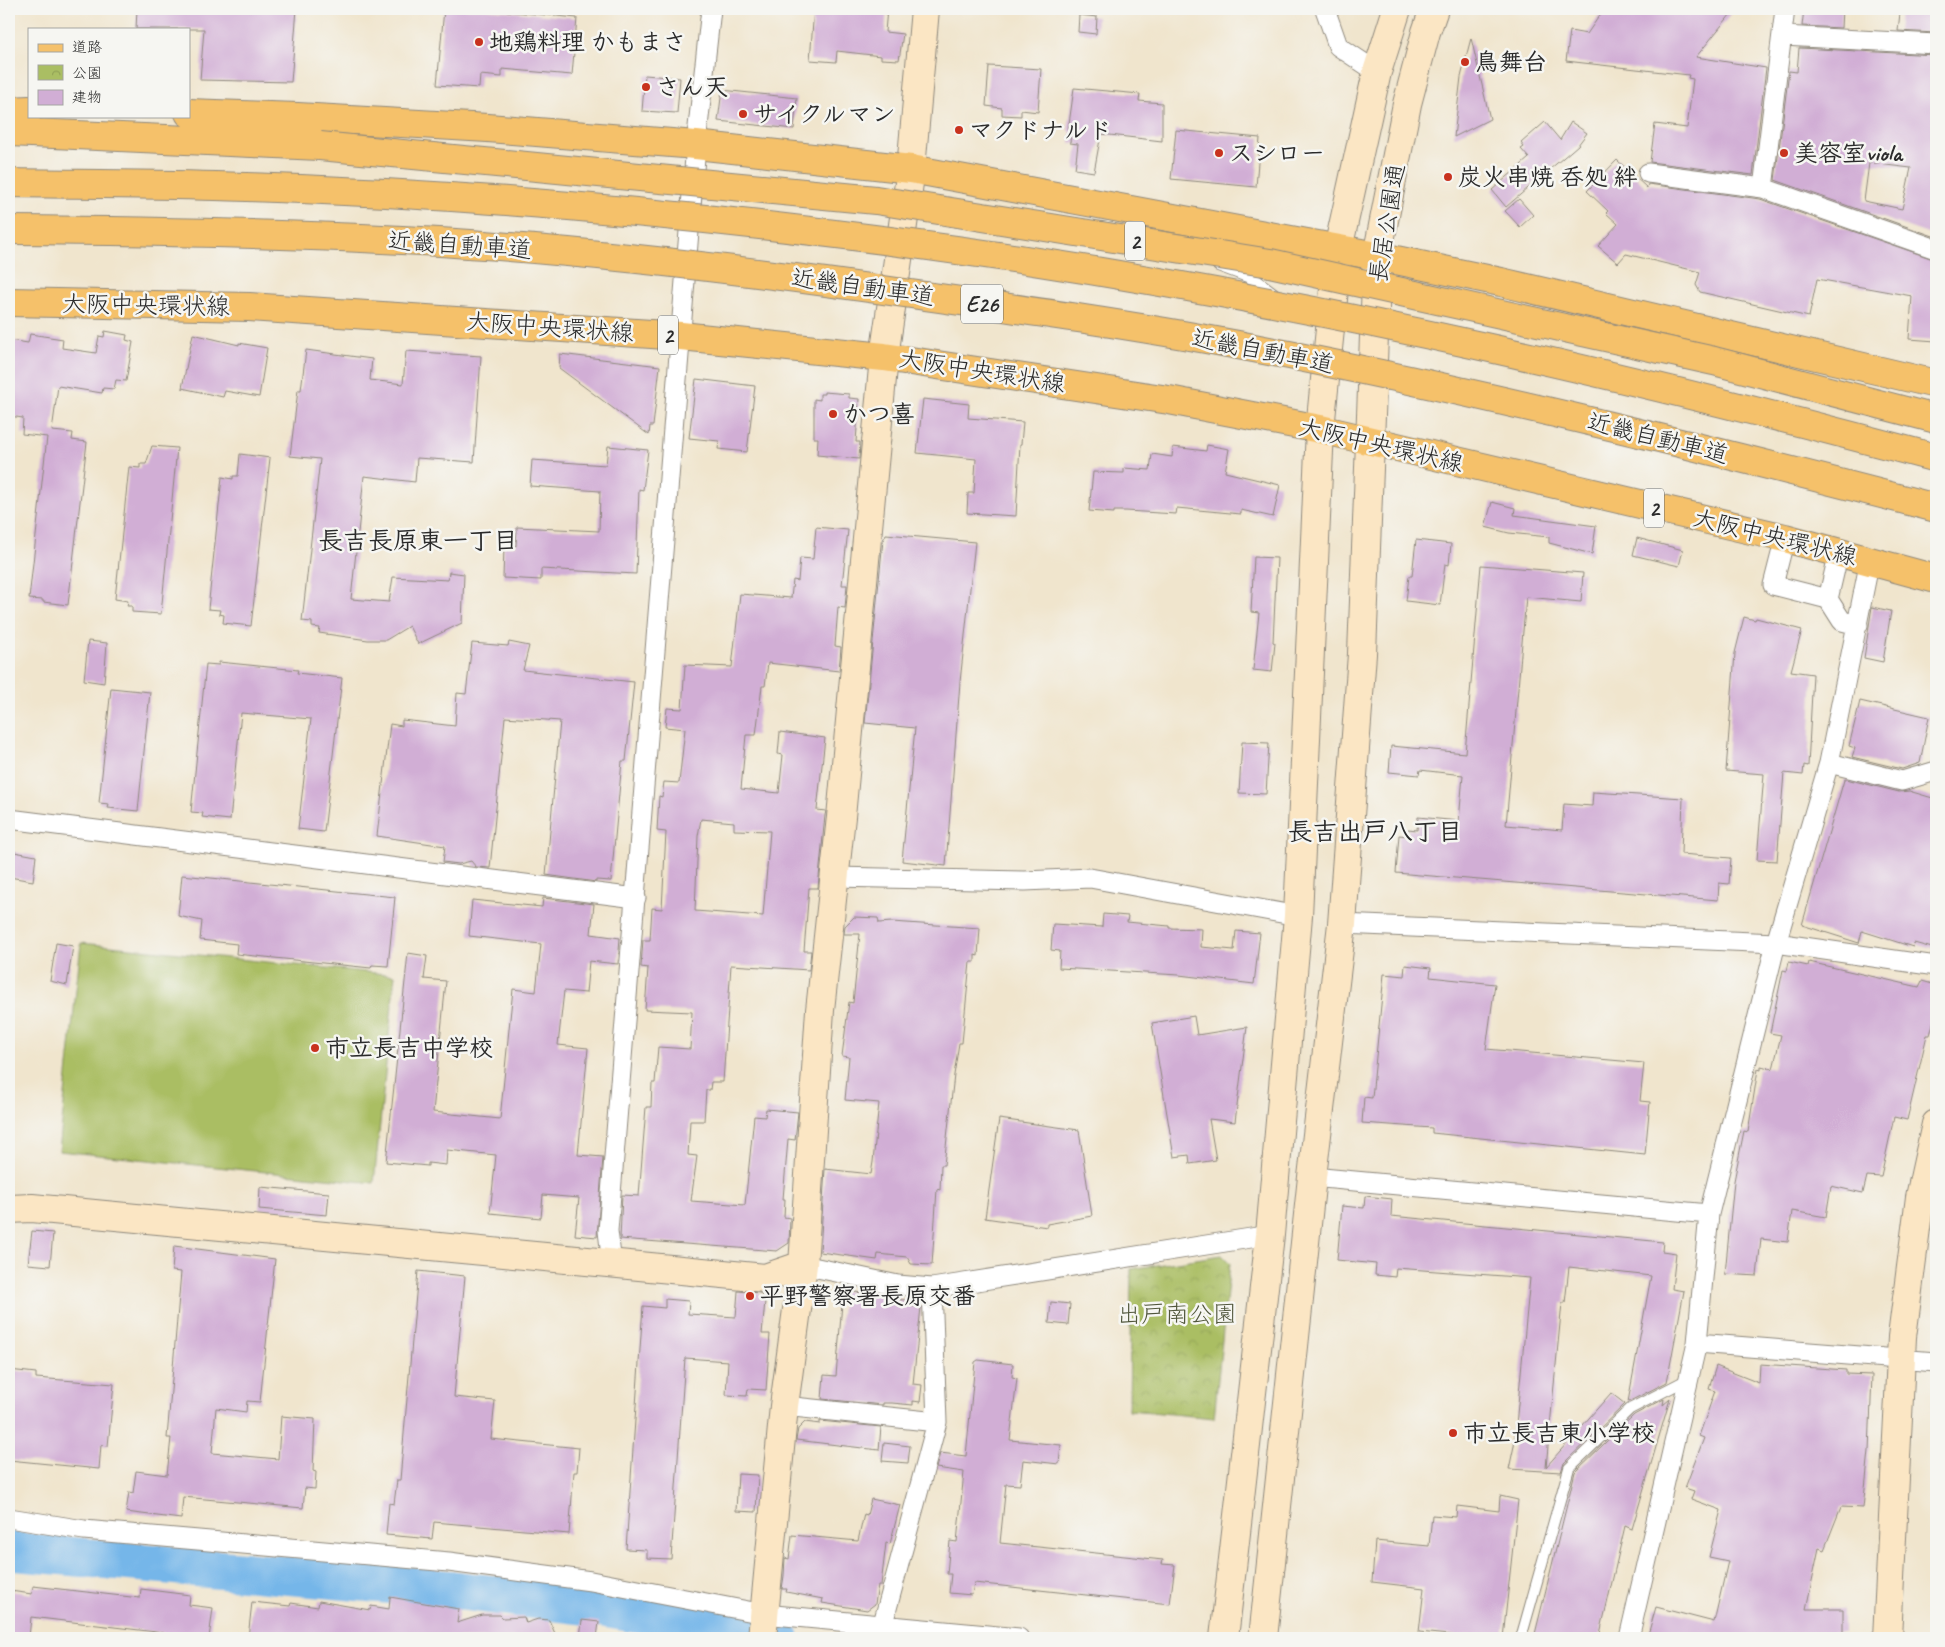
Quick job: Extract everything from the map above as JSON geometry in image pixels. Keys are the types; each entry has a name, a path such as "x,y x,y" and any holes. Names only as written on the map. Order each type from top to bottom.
{"main road":[{"path":"9,111 28,110"},
{"name":"2","path":"190,113 488,128 696,145 911,169 1377,256 1501,282 1936,384"},
{"name":"2","path":"9,132 320,146 876,200 1270,263 1705,359 1936,418"},
{"name":"近畿自動車道","path":"9,183 217,186 429,197 617,210 808,231 1025,260 1244,297 1437,337 1631,381 1936,458"},
{"name":"近畿自動車道","path":"9,230 216,233 424,241 673,264 810,279 1236,344 1430,385 1632,431 1936,508"},
{"name":"大阪中央環状線","path":"9,302 250,307 681,336 884,357 1169,400 1320,430 1785,538 1936,579"}],"street":[{"path":"612,1264 608,1231 696,145 710,9"},
{"path":"763,1626 784,1406 803,1265 820,1010 884,357 911,169 925,9"},
{"path":"1326,9 1338,46 1377,72"},
{"name":"長居公園通","path":"1224,1638 1270,1235 1298,916 1320,430 1322,329 1377,72 1397,9"},
{"name":"長居公園通","path":"1263,1638 1312,1177 1342,924 1362,654 1377,256 1407,104 1434,9"},
{"path":"1763,188 1785,9"},
{"path":"1783,36 1936,44"},
{"path":"1648,174 1763,188 1936,249"},
{"path":"1785,538 1773,585 1828,598"},
{"path":"1839,552 1828,598 1842,621 1858,625"},
{"path":"1629,1638 1696,1343 1709,1214 1776,943 1829,763 1870,560"},
{"path":"1829,763 1902,781 1936,771"},
{"path":"9,819 636,898"},
{"path":"834,877 1025,881 1090,878 1298,916"},
{"path":"1342,924 1776,943 1936,966"},
{"path":"1887,1638 1901,1359 1920,1197 1936,1124"},
{"path":"1312,1177 1709,1214"},
{"path":"9,1209 32,1208 191,1222 765,1278 803,1265 898,1285 932,1288 1270,1235"},
{"path":"882,1632 937,1422 932,1288"},
{"path":"1696,1343 1936,1362"},
{"path":"784,1406 937,1422"},
{"path":"9,1518 84,1530 449,1562 592,1581 763,1626 1019,1638"}],"lane":[{"path":"1158,245 1258,281 1322,329 1360,388 1370,442"},
{"path":"1521,1638 1570,1468 1630,1409 1688,1379"}],"green space":[{"path":"81,943 395,975 374,1183 59,1151"},
{"name":"出戸南公園","path":"1222,1255 1230,1263 1214,1418 1129,1410 1131,1269"}],"building":[{"path":"137,9 227,9 256,11 256,9 297,9 291,82 200,80 204,29 136,28"},
{"path":"444,9 485,9 577,18 572,75 502,69 502,77 480,75 479,88 437,85"},
{"path":"814,9 887,9 885,32 903,34 899,60 881,59 881,56 837,51 836,62 810,60"},
{"path":"1604,9 1735,9 1696,57 1766,68 1753,175 1650,162 1655,124 1687,128 1693,79 1688,78 1689,75 1566,61 1570,31 1587,34"},
{"path":"1804,9 1842,9 1841,28 1802,26"},
{"path":"1911,9 1936,9 1936,33 1898,31 1900,13 1911,14"},
{"path":"1079,15 1097,17 1096,34 1078,32"},
{"path":"1471,38 1490,119 1454,137 1461,77"},
{"path":"1799,48 1936,55 1936,237 1775,180 1789,71 1797,72","holes":["1869,163 1911,168 1902,209 1864,201"]},
{"path":"989,66 1041,69 1038,112 1021,110 1021,116 1002,115 1002,108 986,106"},
{"path":"645,75 680,78 677,113 642,111"},
{"path":"1074,88 1140,94 1139,101 1162,103 1162,141 1101,134 1094,172 1075,169 1078,144 1070,143 1071,131 1068,131"},
{"path":"722,90 797,98 794,129 718,121"},
{"path":"1545,122 1560,140 1571,122 1587,133 1578,145 1506,207 1492,190 1529,158 1521,149 1524,147 1521,143"},
{"path":"1176,130 1260,138 1256,187 1171,179"},
{"path":"1617,160 1647,188 1648,184 1760,199 1936,260 1936,341 1909,339 1912,296 1817,279 1809,317 1700,292 1696,285 1700,272 1626,254 1618,263 1598,246 1618,224 1606,213 1608,211 1587,191"},
{"path":"1519,199 1533,215 1520,227 1505,211"},
{"path":"105,331 127,335 126,340 133,342 126,381 116,380 114,389 103,388 102,393 58,386 52,431 73,433 72,440 87,442 68,605 29,599 47,437 22,434 23,418 9,416 9,340 28,343 30,334 63,339 62,348 96,353 99,336 104,337"},
{"path":"193,334 239,345 239,343 267,348 259,397 225,391 223,397 182,388"},
{"path":"306,350 372,359 370,380 403,384 406,351 481,356 474,462 417,458 415,482 364,476 351,599 389,602 393,577 448,580 449,572 464,574 462,623 418,644 409,626 386,640 368,640 319,633 320,628 312,627 312,622 302,621 320,459 290,456 298,390 301,390"},
{"path":"560,354 660,366 653,426 650,426 649,435 559,368"},
{"path":"696,379 755,386 747,452 718,449 719,441 689,438"},
{"path":"824,392 849,394 849,398 859,399 856,442 860,442 859,459 817,455 818,438 814,438 814,399 820,400 820,394 824,394"},
{"path":"923,399 969,404 968,418 1023,422 1016,516 967,513 968,493 974,493 976,459 917,453"},
{"path":"1207,445 1229,449 1225,472 1280,485 1273,517 1241,510 1241,514 1177,508 1176,514 1089,511 1093,472 1124,473 1124,468 1150,470 1152,454 1172,457 1173,447 1206,451"},
{"path":"152,446 177,448 161,614 132,612 132,606 127,606 128,601 115,599 129,467 140,468 140,464 146,464"},
{"path":"608,446 648,450 643,490 639,489 636,574 541,569 541,580 503,578 504,546 516,546 517,527 599,531 600,491 530,486 532,460 606,465"},
{"path":"240,454 270,458 251,626 223,623 224,615 219,614 220,610 208,609 222,477 233,479 233,476 238,476"},
{"path":"1492,502 1515,508 1514,515 1596,526 1592,554 1549,543 1549,537 1509,533 1485,527"},
{"path":"816,527 848,530 842,585 847,585 845,608 838,607 835,646 841,647 839,671 768,663 765,686 762,686 756,735 746,735 741,789 779,793 783,755 778,754 780,732 825,738 817,810 826,811 818,888 809,888 804,951 811,951 809,970 731,965 723,1082 711,1082 710,1090 706,1090 704,1121 690,1121 688,1155 697,1156 691,1201 745,1205 754,1116 765,1117 766,1109 798,1112 795,1140 788,1139 783,1199 785,1199 784,1217 790,1218 789,1243 777,1251 620,1239 622,1195 639,1196 646,1107 651,1107 652,1083 655,1083 658,1047 690,1049 692,1012 645,1010 648,968 641,967 643,940 650,940 652,908 662,909 666,832 657,831 659,796 662,797 664,782 679,783 685,729 665,727 667,708 682,709 685,665 732,667 740,594 791,598 793,580 798,581 800,558 813,559","holes":["701,819 734,822 734,830 770,831 763,916 695,911 698,836"]},
{"path":"886,534 975,542 960,682 946,866 902,861 915,728 865,723 883,540"},
{"path":"1637,538 1683,550 1679,566 1633,555"},
{"path":"1416,540 1451,544 1449,565 1445,564 1440,605 1406,601 1409,576 1412,576"},
{"path":"1254,557 1277,558 1273,642 1275,643 1272,672 1253,670 1259,613 1251,612"},
{"path":"1481,565 1583,573 1581,602 1526,597 1506,825 1562,830 1564,804 1592,806 1593,792 1683,798 1681,854 1731,858 1729,884 1719,883 1718,900 1396,873 1399,835 1408,836 1408,829 1417,830 1418,817 1459,821 1463,775 1420,770 1419,775 1389,772 1391,746 1465,753"},
{"path":"1872,607 1891,611 1883,662 1864,658"},
{"path":"1744,617 1755,620 1756,618 1802,630 1791,671 1813,674 1808,766 1804,765 1803,775 1784,773 1777,861 1757,860 1764,774 1726,771 1735,653"},
{"path":"88,641 107,643 104,683 84,680"},
{"path":"509,642 529,646 523,670 634,682 626,761 622,761 611,881 596,880 596,882 546,875 560,721 505,717 490,868 476,867 471,861 459,864 443,862 445,846 377,836 390,724 402,726 402,720 455,726 457,693 466,694 472,643 508,646"},
{"path":"219,662 298,670 297,673 342,678 324,832 298,829 311,719 241,713 230,820 202,817 203,813 191,812 206,664 219,665"},
{"path":"111,688 150,692 138,811 108,808 109,804 99,803"},
{"path":"1860,701 1929,717 1920,763 1902,769 1852,757 1855,748 1849,746"},
{"path":"1242,742 1269,743 1266,794 1239,793"},
{"path":"1844,780 1899,792 1909,791 1936,799 1936,949 1914,943 1913,947 1862,931 1859,943 1802,925"},
{"path":"9,851 36,856 33,881 9,877"},
{"path":"182,875 395,897 388,966 372,965 371,968 236,954 237,944 200,940 202,921 178,916"},
{"path":"543,898 594,904 591,934 620,938 618,964 589,961 586,993 564,991 558,1045 588,1048 578,1155 603,1157 597,1237 575,1235 579,1198 543,1195 541,1218 490,1213 496,1155 447,1150 446,1165 428,1163 428,1166 386,1162 408,953 427,956 424,979 446,981 433,1112 500,1119 513,989 536,992 541,944 469,936 472,900 542,907"},
{"path":"1103,914 1128,916 1127,922 1169,926 1169,928 1202,929 1201,947 1234,950 1236,931 1260,933 1254,984 1179,975 1059,968 1060,951 1051,950 1053,924 1102,927"},
{"path":"854,917 878,918 879,923 892,922 980,928 978,956 975,955 975,962 970,962 962,1043 959,1043 954,1075 944,1165 941,1165 940,1190 937,1189 932,1265 911,1264 907,1257 878,1254 877,1260 820,1252 825,1169 871,1174 879,1103 845,1100 849,1057 842,1056 849,1002 853,1003 860,934 844,934 845,926"},
{"path":"56,943 73,946 67,985 50,981"},
{"path":"1789,962 1808,966 1809,962 1919,987 1922,981 1936,985 1936,1012 1930,1035 1927,1035 1907,1120 1894,1117 1881,1177 1867,1176 1863,1193 1831,1186 1826,1217 1792,1211 1788,1242 1761,1239 1757,1276 1725,1274 1734,1181 1744,1131 1748,1132 1758,1069 1761,1070 1761,1066 1773,1069 1781,1035 1770,1033 1783,970 1787,971"},
{"path":"1405,965 1431,968 1430,977 1495,984 1486,1049 1644,1063 1640,1101 1650,1102 1645,1155 1432,1133 1432,1128 1362,1123 1364,1097 1372,1098 1384,974 1404,976"},
{"path":"1194,1016 1197,1035 1247,1027 1235,1122 1209,1119 1216,1160 1190,1164 1189,1155 1174,1157 1152,1023"},
{"path":"999,1119 1079,1130 1092,1216 1047,1224 1047,1227 985,1218"},
{"path":"260,1187 329,1193 327,1215 259,1209"},
{"path":"1365,1196 1392,1199 1391,1216 1663,1242 1662,1251 1676,1253 1672,1289 1684,1291 1667,1382 1628,1402 1651,1276 1569,1267 1565,1303 1562,1303 1546,1467 1611,1393 1625,1404 1564,1463 1561,1472 1509,1469 1514,1446 1530,1278 1396,1268 1395,1277 1375,1275 1376,1264 1337,1260 1342,1206 1364,1208"},
{"path":"32,1231 53,1233 50,1266 28,1264"},
{"path":"174,1246 275,1259 260,1402 247,1401 246,1412 216,1408 212,1453 278,1459 281,1416 315,1419 313,1471 316,1472 315,1489 305,1488 303,1508 183,1497 181,1519 126,1512 129,1492 133,1493 136,1471 167,1475 171,1438 167,1438 181,1272 172,1271"},
{"path":"418,1271 465,1276 454,1397 495,1401 491,1439 579,1448 577,1472 574,1472 569,1534 434,1522 432,1539 386,1535 389,1503 394,1504 397,1480 400,1480"},
{"path":"738,1291 760,1293 765,1301 762,1334 770,1334 766,1390 748,1389 747,1396 726,1395 728,1361 685,1358 671,1559 647,1558 647,1550 626,1549 643,1306 665,1308 665,1299 689,1301 688,1314 736,1317"},
{"path":"843,1291 886,1295 886,1299 908,1300 907,1306 921,1307 913,1384 922,1385 920,1402 913,1401 913,1405 883,1403 883,1405 822,1399 824,1375 836,1376"},
{"path":"1051,1302 1070,1304 1068,1325 1049,1323"},
{"path":"978,1360 1013,1364 1012,1377 1017,1378 1010,1440 1061,1445 1059,1464 1023,1460 1020,1485 1006,1484 1000,1543 1163,1560 1162,1564 1175,1565 1170,1604 974,1583 972,1595 949,1593 951,1574 947,1574 950,1541 957,1542 964,1472 936,1468 940,1453 966,1456 975,1362"},
{"path":"1760,1364 1846,1370 1846,1374 1872,1375 1869,1451 1863,1508 1841,1507 1824,1550 1819,1548 1806,1609 1843,1609 1843,1634 1810,1634 1809,1638 1647,1638 1656,1607 1714,1622 1728,1561 1709,1557 1721,1510 1691,1499 1694,1491 1685,1488 1704,1438 1699,1436 1715,1391 1709,1389 1716,1366 1759,1383"},
{"path":"9,1370 36,1373 36,1378 114,1384 108,1446 101,1445 99,1469 9,1460"},
{"path":"1664,1399 1663,1405 1670,1399 1632,1529 1625,1526 1599,1638 1534,1638 1575,1472 1634,1415"},
{"path":"820,1421 881,1427 879,1450 796,1440 798,1429 805,1422 820,1424"},
{"path":"884,1443 910,1446 908,1463 882,1461"},
{"path":"738,1474 758,1475 756,1512 736,1511"},
{"path":"1500,1496 1518,1500 1503,1638 1479,1638 1419,1632 1424,1588 1372,1582 1375,1541 1429,1546 1432,1515 1456,1517 1457,1506 1499,1511"},
{"path":"871,1499 900,1505 890,1544 886,1543 881,1585 878,1585 875,1604 867,1610 822,1603 823,1599 786,1592 787,1589 782,1589 785,1558 789,1559 792,1535 858,1541 864,1514 867,1515"},
{"path":"33,1586 140,1598 141,1589 190,1595 189,1605 213,1608 209,1638 164,1638 164,1633 31,1617 29,1638 9,1638 10,1591 32,1594"},
{"path":"390,1597 459,1609 457,1623 482,1615 500,1615 503,1618 524,1617 526,1623 538,1619 549,1620 557,1638 295,1638 267,1634 266,1638 248,1638 252,1602 290,1606 291,1603 318,1607 319,1601 370,1610 371,1606 389,1609"},
{"path":"582,1620 599,1622 597,1638 580,1638"}],"waterway":[{"path":"9,1551 453,1590 598,1607 780,1638"}],"place":[{"name":"地鶏料理 かもまさ","path":"479,42"},
{"name":"鳥舞台","path":"1465,62"},
{"name":"さん天","path":"646,87"},
{"name":"サイクルマン","path":"743,114"},
{"name":"マクドナルド","path":"959,130"},
{"name":"スシロー","path":"1219,153"},
{"name":"美容室viola","path":"1784,153"},
{"name":"炭火串焼 呑処 絆","path":"1448,177"},
{"name":"かつ喜","path":"833,414"},
{"name":"市立長吉中学校","path":"315,1048"},
{"name":"平野警察署長原交番","path":"750,1296"},
{"name":"市立長吉東小学校","path":"1453,1433"}],"district":[{"name":"長吉長原東一丁目","path":"418,540"},
{"name":"長吉出戸八丁目","path":"1375,831"}]}
